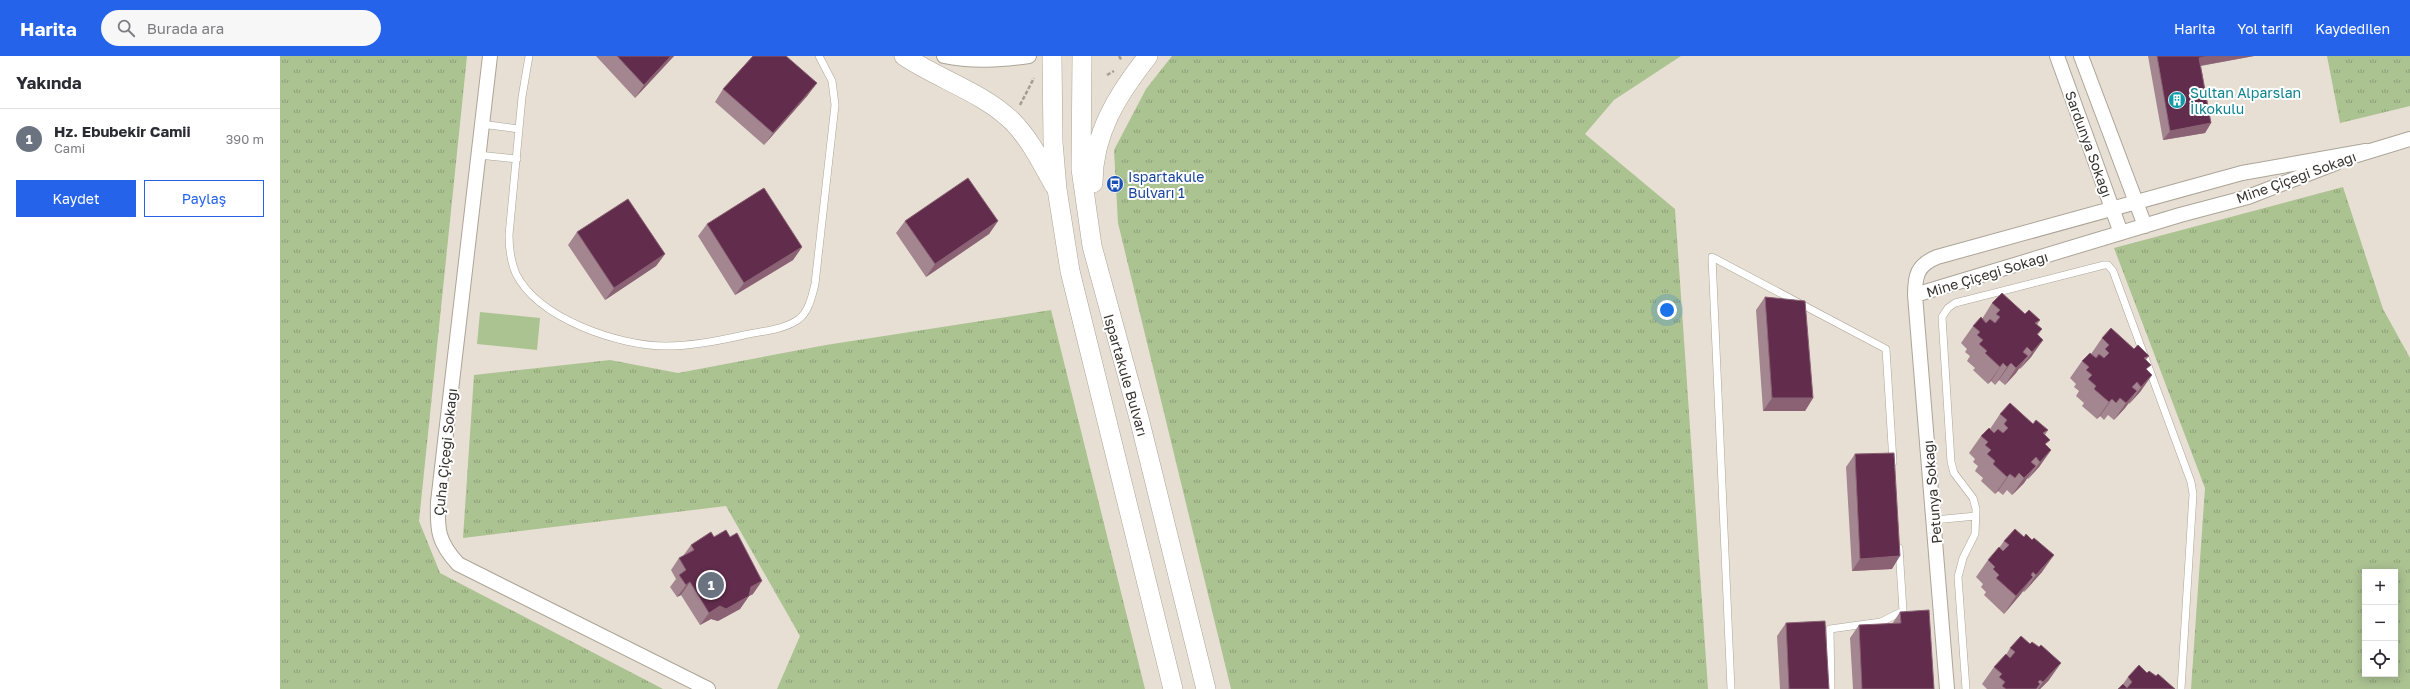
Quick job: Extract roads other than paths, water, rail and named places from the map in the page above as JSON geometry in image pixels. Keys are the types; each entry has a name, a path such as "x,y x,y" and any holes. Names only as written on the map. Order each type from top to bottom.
{"main road":[{"path":"904,56 976,96 1011,120 1029,140 1057,189"},
{"name":"Ispartakule Bulvarı","path":"1052,56 1053,142 1057,189 1070,271 1173,689"},
{"name":"Ispartakule Bulvarı","path":"1082,56 1081,169 1092,246 1139,418 1206,689"},
{"path":"1092,246 1093,163 1108,114 1148,56"}],"street":[{"name":"Çuha Çiçeği Sokağı","path":"490,56 438,502 437,530 445,550 458,564 708,689"},
{"path":"944,56 966,60 994,60 1029,56"},
{"name":"Sardunya Sokağı","path":"2057,56 2121,233"},
{"name":"Sardunya Sokağı","path":"2081,56 2144,226"},
{"name":"Mine Çiçeği Sokağı","path":"2366,151 2248,197 2144,226 1914,295 1915,277 1926,261 2242,173 2366,151 2410,139"},
{"name":"Petunya Sokağı","path":"1914,295 1947,689"}],"lane":[{"path":"529,56 519,129 509,251 516,274 528,290 557,314 600,335 627,343 665,346 700,344 783,327 800,318 810,303 815,284 835,105 832,81 819,56"},
{"path":"481,124 519,129"},
{"path":"478,155 517,159"},
{"path":"1731,689 1712,257 1886,348 1894,468"},
{"path":"1966,689 1958,577 1963,558 1975,534 1976,516 1972,498 1954,473 1951,462 1942,317 1948,308 1955,303 2096,266 2108,265 2113,271 2191,482 2193,494 2181,689"},
{"path":"1934,520 1976,516"},
{"path":"1831,689 1830,629 1881,622 1903,611 1898,539"}],"place":[{"name":"Sultan Alparslan İlkokulu","path":"2177,100"},
{"name":"Ispartakule Bulvarı 1","path":"1115,184"},
{"name":"Hz. Ebubekir Camii","path":"711,585"}]}
